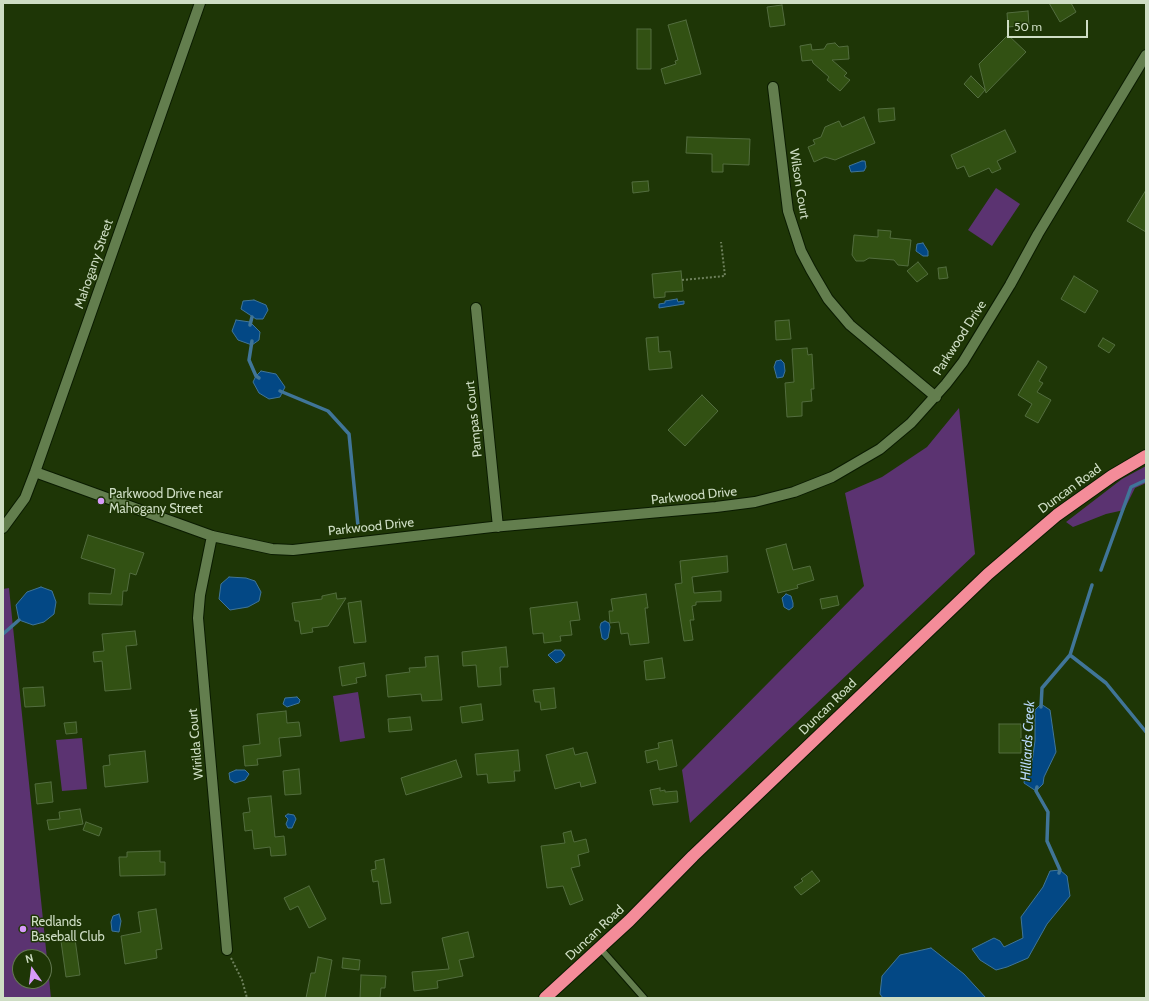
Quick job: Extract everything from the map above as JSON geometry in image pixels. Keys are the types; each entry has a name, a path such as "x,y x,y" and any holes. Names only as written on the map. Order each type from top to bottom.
{"highway":[{"name":"Duncan Road","path":"545,998 600,948 699,850 1003,560 1057,515 1112,476 1146,456"}],"street":[{"name":"Mahogany Street","path":"3,528 25,498 35,472 200,3"},
{"name":"Parkwood Drive","path":"35,472 212,536 272,549 293,550 498,527 747,503 794,492 832,477 880,449 911,423 936,397 971,349 1146,55"},
{"name":"Wilson Court","path":"773,87 788,210 801,251 810,270 828,299 850,325 936,397"},
{"name":"Pampas Court","path":"476,308 498,527"},
{"name":"Wirilda Court","path":"212,536 200,595 198,618 227,950"}],"lane":[{"path":"600,948 644,998"}],"path":[{"path":"682,280 725,276 721,242"},
{"path":"227,950 242,980 247,998"}],"shaded area":[{"path":"996,188 1020,204 992,246 968,230"},
{"path":"959,408 975,554 690,823 682,770 864,586 845,493 882,477 927,447"},
{"path":"1146,466 1146,483 1135,488 1124,510 1106,514 1073,527 1066,522 1122,479"},
{"path":"9,588 46,949 12,949 12,989 50,989 51,998 3,998 3,589"},
{"path":"358,692 365,738 340,742 333,696"},
{"path":"82,738 87,789 62,791 56,740"}],"water":[{"path":"865,161 866,167 864,171 851,172 849,166"},
{"path":"923,243 928,251 928,256 923,256 916,251 917,244"},
{"path":"677,299 678,302 684,301 684,304 659,308 659,304 665,303 665,301"},
{"path":"254,300 266,305 268,310 263,319 256,319 241,309 243,301"},
{"path":"236,320 250,322 260,332 259,340 252,345 238,340 232,331"},
{"path":"781,360 784,363 785,371 783,377 777,378 774,367 776,361"},
{"path":"261,371 276,374 285,387 280,397 269,399 259,393 253,382"},
{"path":"229,577 246,578 255,581 261,592 259,601 248,607 230,610 219,599 221,584"},
{"path":"41,587 52,591 56,602 54,614 44,622 33,625 19,620 16,605 27,592"},
{"path":"786,594 791,596 793,603 793,607 789,610 784,607 782,598"},
{"path":"605,621 609,623 610,627 608,638 605,640 602,638 600,627 601,623"},
{"path":"555,650 561,650 565,655 561,661 556,663 548,655"},
{"path":"297,697 300,700 299,703 287,707 283,704 285,698"},
{"path":"1041,704 1050,710 1056,752 1044,777 1043,784 1036,791 1024,783 1025,775 1032,762 1035,741 1035,710"},
{"path":"236,770 245,770 249,774 245,780 235,783 230,780 229,773"},
{"path":"288,814 294,815 296,819 292,828 288,828 286,824 288,819 285,816"},
{"path":"1060,870 1067,876 1070,896 1047,924 1028,958 996,970 980,960 972,949 994,938 1000,941 1004,947 1023,938 1021,917 1043,887 1050,871"},
{"path":"119,914 121,921 119,932 112,931 111,922 113,916"},
{"path":"931,948 964,974 986,998 883,998 880,994 882,976 900,955"}],"building":[{"path":"1049,3 1071,3 1076,12 1060,22"},
{"path":"782,5 785,25 770,27 767,7"},
{"path":"1028,11 1029,25 1008,27 1007,13"},
{"path":"686,20 701,74 665,84 661,69 676,64 675,61 678,60 668,25"},
{"path":"637,29 651,29 651,69 637,69"},
{"path":"1008,35 1026,52 986,93 979,64"},
{"path":"835,43 839,47 848,46 849,59 832,60 847,73 844,76 850,80 840,91 827,80 829,77 813,63 812,60 802,61 800,46 811,44 812,50 824,49 827,44"},
{"path":"971,76 985,90 978,98 964,84"},
{"path":"894,108 895,120 879,122 878,109"},
{"path":"864,117 875,143 835,160 825,157 814,162 808,147 815,144 813,140 821,137 825,127 839,121 842,127"},
{"path":"1005,130 1016,152 997,161 1001,169 992,173 989,168 969,177 964,166 957,169 951,155"},
{"path":"687,137 750,139 749,165 723,164 723,172 712,172 712,154 686,153"},
{"path":"648,181 649,191 633,193 632,182"},
{"path":"1146,190 1146,232 1127,221"},
{"path":"878,230 891,231 890,238 911,240 908,266 898,265 894,260 869,258 864,261 856,261 852,255 854,235 878,237"},
{"path":"918,262 928,274 917,282 907,271"},
{"path":"946,267 948,278 939,279 938,268"},
{"path":"681,271 683,291 665,292 665,297 654,298 652,274"},
{"path":"1074,276 1098,291 1085,313 1061,299"},
{"path":"789,320 791,339 776,340 775,321"},
{"path":"658,337 659,352 670,351 672,368 649,370 646,338"},
{"path":"1103,338 1115,345 1109,353 1098,346"},
{"path":"807,348 808,355 812,354 814,389 811,389 812,401 802,402 802,416 787,417 785,383 794,382 792,349"},
{"path":"1038,361 1047,367 1039,381 1043,383 1037,392 1051,400 1038,423 1025,416 1032,404 1018,395"},
{"path":"702,395 718,411 685,446 668,430"},
{"path":"88,535 144,553 136,575 130,573 127,591 123,591 122,605 89,604 89,593 111,594 115,569 81,558"},
{"path":"786,544 793,570 810,566 814,580 797,585 798,588 778,593 766,549"},
{"path":"727,556 728,572 692,577 694,593 721,591 721,601 696,602 696,605 692,606 694,620 690,620 693,640 684,641 675,584 682,583 680,561"},
{"path":"336,593 337,599 346,598 328,626 312,628 313,632 301,634 299,621 295,621 292,603 322,599 322,596"},
{"path":"646,594 648,608 645,608 649,643 630,645 628,633 621,634 619,622 610,623 609,611 613,611 611,599"},
{"path":"837,596 839,605 822,609 820,599"},
{"path":"361,601 366,642 354,643 348,603"},
{"path":"577,602 580,620 570,621 572,635 560,636 561,641 544,643 543,633 533,634 530,608"},
{"path":"135,631 137,645 126,646 131,689 105,691 102,661 94,662 93,652 104,651 102,634"},
{"path":"506,647 508,667 500,667 501,685 478,687 476,665 463,666 462,652"},
{"path":"438,656 442,700 422,701 421,694 388,697 386,675 410,672 409,668 426,667 425,657"},
{"path":"662,658 665,678 646,680 644,661"},
{"path":"364,663 366,676 356,678 357,683 342,686 339,667"},
{"path":"43,687 45,706 25,707 23,688"},
{"path":"554,688 556,708 541,710 540,702 535,702 533,690"},
{"path":"481,704 483,720 462,723 460,707"},
{"path":"286,711 287,723 299,722 301,736 279,738 281,756 257,759 258,765 245,766 243,746 260,744 257,714"},
{"path":"410,717 412,730 389,732 388,719"},
{"path":"76,722 77,733 66,734 64,723"},
{"path":"999,724 1021,724 1021,753 999,753"},
{"path":"672,740 677,766 659,770 657,760 647,763 645,751 659,748 658,743"},
{"path":"573,748 575,755 587,752 596,783 581,787 580,782 555,789 546,755"},
{"path":"518,750 520,771 514,771 515,781 488,783 487,774 477,775 475,754"},
{"path":"145,751 148,782 105,787 103,766 110,765 109,755"},
{"path":"456,760 462,777 406,795 401,778"},
{"path":"299,769 301,794 285,795 283,771"},
{"path":"51,782 53,802 37,804 35,784"},
{"path":"660,788 660,791 665,790 665,792 677,791 678,802 653,805 650,790"},
{"path":"271,796 275,837 284,836 286,855 271,856 270,847 254,849 252,830 245,831 243,813 250,812 248,798"},
{"path":"80,809 83,824 49,830 47,820 60,819 59,812"},
{"path":"86,822 102,828 99,836 83,830"},
{"path":"571,831 574,842 586,839 589,852 578,855 580,866 571,868 583,900 570,905 563,886 547,888 541,846 565,843 563,833"},
{"path":"160,851 160,862 165,862 165,875 120,876 119,857 127,857 127,852"},
{"path":"384,859 391,903 381,904 378,881 373,882 371,870 376,869 375,861"},
{"path":"812,871 820,881 801,895 794,887 803,881 801,879"},
{"path":"309,886 326,919 309,928 298,906 290,910 284,898"},
{"path":"156,909 162,949 156,950 157,958 125,964 121,936 141,932 138,912"},
{"path":"468,932 474,957 459,960 463,976 437,981 438,988 414,991 412,972 449,969 442,938"},
{"path":"75,939 80,975 66,977 61,941"},
{"path":"318,957 332,960 325,998 306,998 311,973 315,973"},
{"path":"343,958 360,960 359,970 342,968"},
{"path":"361,975 386,976 385,988 381,988 380,998 360,998"}],"waterway":[{"path":"250,325 252,317"},
{"path":"252,341 249,360 256,376 259,378"},
{"path":"280,391 328,411 349,434 358,526"},
{"name":"Hilliards Creek","path":"1101,570 1131,487 1146,480"},
{"name":"Hilliards Creek","path":"1041,707 1042,688 1070,655 1092,585"},
{"path":"3,634 19,620"},
{"name":"Hilliards Creek","path":"1070,655 1106,683 1146,732"},
{"name":"Hilliards Creek","path":"1037,787 1036,791 1048,812 1047,841 1060,870 1059,873"}],"place":[{"name":"Parkwood Drive near Mahogany Street","path":"101,501"},
{"name":"Redlands Baseball Club","path":"23,929"}]}
